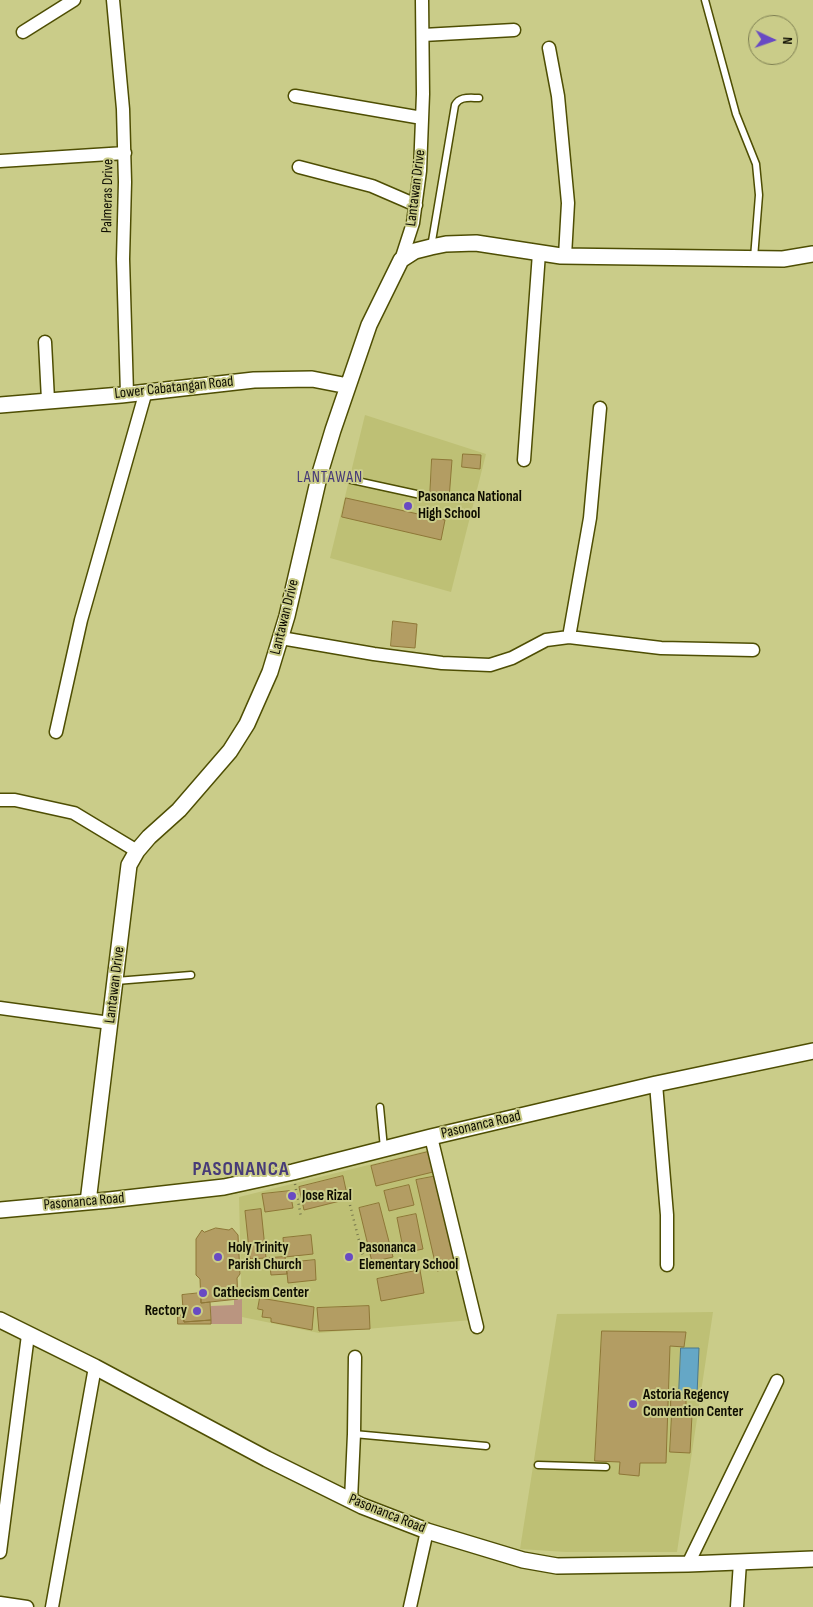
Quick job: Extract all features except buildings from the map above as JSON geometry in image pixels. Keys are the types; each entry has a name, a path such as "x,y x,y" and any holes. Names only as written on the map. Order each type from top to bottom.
{"street":[{"path":"23,32 74,0"},
{"name":"Palmeras Drive","path":"113,0 125,153 123,259 127,394"},
{"name":"Lantawan Drive","path":"88,1202 129,865 137,851 149,837 179,810 211,776 247,724 270,672 281,638 320,474 333,430 369,325 402,260 413,223 420,171 422,0"},
{"path":"423,35 514,30"},
{"path":"549,48 558,96 568,203 565,256"},
{"path":"295,96 422,118"},
{"path":"0,161 125,153"},
{"path":"299,167 372,186 416,205"},
{"path":"402,260 415,251 431,247 446,244 476,243 565,256 783,259 813,254"},
{"path":"524,460 539,253"},
{"path":"45,342 48,400"},
{"name":"Lower Cabatangan Road","path":"0,405 290,378 312,379 348,386"},
{"path":"56,732 81,620 146,391"},
{"path":"569,637 590,518 600,408"},
{"path":"281,638 374,654 442,662 490,665 512,658 546,640 569,637 661,648 753,650"},
{"path":"0,800 16,800 74,813 137,851"},
{"path":"0,1008 110,1023"},
{"name":"Pasonanca Road","path":"0,1210 224,1187 656,1084 813,1052"},
{"path":"656,1084 667,1215 667,1266"},
{"path":"431,1137 477,1327"},
{"name":"Pasonanca Road","path":"0,1320 95,1367 267,1459 351,1500 427,1531 523,1560 557,1566 813,1560"},
{"path":"0,1552 28,1335"},
{"path":"351,1500 355,1357"},
{"path":"52,1607 95,1367"},
{"path":"688,1564 777,1381"},
{"path":"410,1607 427,1531"},
{"path":"737,1607 740,1562"},
{"path":"0,1603 26,1607"}],"lane":[{"path":"705,0 736,114 756,164 759,195 754,258"},
{"path":"431,247 454,105 462,98 479,98"},
{"path":"320,474 421,495"},
{"path":"116,981 191,975"},
{"path":"380,1107 384,1149"},
{"path":"354,1434 486,1446"},
{"path":"538,1465 606,1467"}],"path":[{"path":"295,1183 301,1217"},
{"path":"350,1205 366,1268"}],"shaded area":[{"name":"Pasonanca National High School","path":"365,415 486,454 451,592 330,558"},
{"name":"Pasonanca Elementary School","path":"433,1149 472,1320 319,1333 242,1317 239,1197"},
{"path":"242,1299 242,1324 211,1324 211,1306 234,1305 234,1300"},
{"path":"713,1312 677,1552 566,1552 520,1549 557,1314"}],"water":[{"path":"681,1348 699,1348 697,1395 679,1394"}],"place":[{"name":"Pasonanca National High School","path":"408,506"},
{"name":"Jose Rizal","path":"292,1196"},
{"name":"Holy Trinity Parish Church","path":"218,1257"},
{"name":"Pasonanca Elementary School","path":"349,1257"},
{"name":"Cathecism Center","path":"203,1293"},
{"name":"Rectory","path":"197,1311"},
{"name":"Astoria Regency Convention Center","path":"633,1404"}],"district":[{"name":"LANTAWAN","path":"330,478"},
{"name":"PASONANCA","path":"241,1170"}]}
